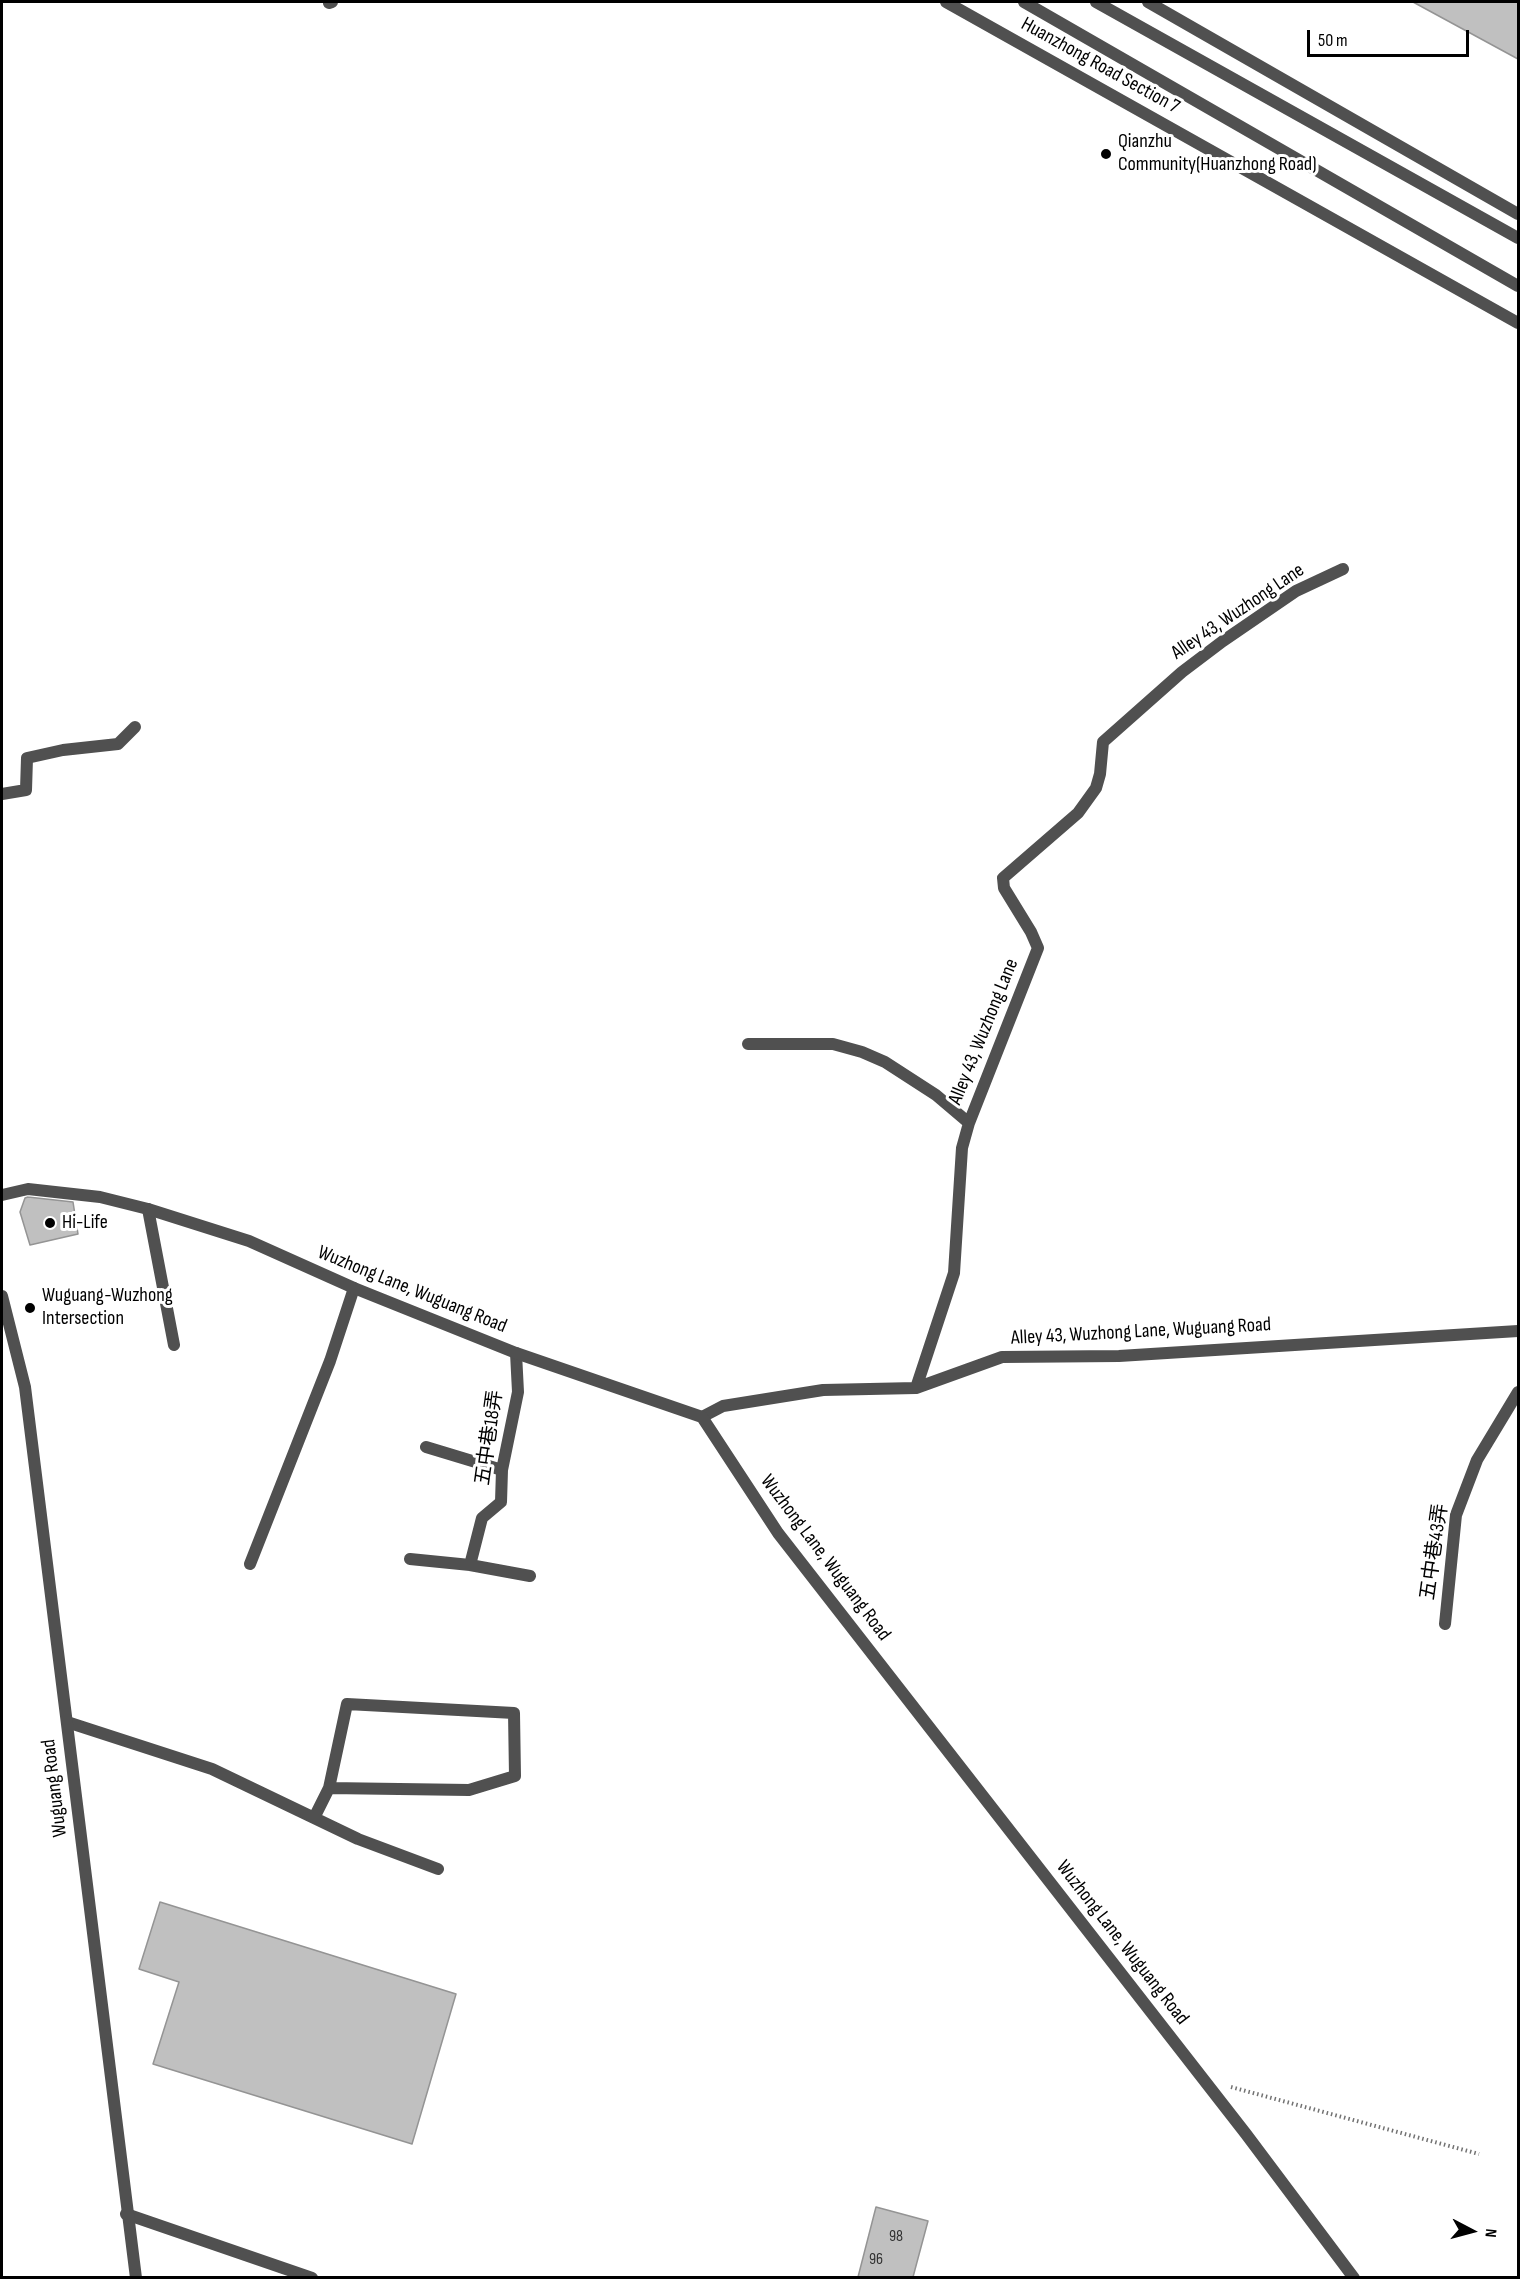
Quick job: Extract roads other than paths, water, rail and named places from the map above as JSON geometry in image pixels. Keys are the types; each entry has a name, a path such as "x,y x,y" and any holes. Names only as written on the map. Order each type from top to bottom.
{"street":[{"name":"Huanzhong Road Section 7","path":"946,2 1518,323"},
{"name":"Huanzhong Road Section 7","path":"1024,2 1518,286"},
{"path":"1096,2 1518,238"},
{"path":"1148,2 1518,214"},
{"name":"Alley 43, Wuzhong Lane","path":"916,1388 954,1273 962,1148 969,1123 1038,948 1004,888 1003,878 1078,813 1096,788 1100,774 1103,742 1182,672 1222,641 1296,591 1342,569"},
{"path":"2,794 26,790 27,758 63,750 118,744 135,727"},
{"path":"748,1044 833,1044 862,1052 885,1062 936,1095 969,1123"},
{"name":"Wuzhong Lane, Wuguang Road","path":"2,1195 28,1189 100,1197 148,1209 249,1241 354,1288 516,1353 702,1418 778,1533 1204,2080 1354,2277"},
{"path":"148,1209 174,1345"},
{"path":"250,1564 330,1361 354,1288"},
{"name":"Wuguang Road","path":"2,1296 25,1387 126,2214 136,2277"},
{"name":"Alley 43, Wuzhong Lane, Wuguang Road","path":"702,1418 723,1406 824,1390 916,1388 1002,1357 1119,1356 1518,1331"},
{"name":"五中巷18弄","path":"470,1565 482,1518 501,1502 502,1470 518,1392 516,1353"},
{"name":"五中巷43弄","path":"1445,1624 1456,1515 1477,1460 1518,1392"},
{"path":"426,1447 502,1470"},
{"path":"410,1559 470,1565 530,1576"},
{"path":"314,1818 328,1788 347,1704 514,1713 515,1776 469,1790 328,1788"},
{"path":"67,1722 212,1769 358,1839 438,1869"},
{"path":"126,2214 312,2277"}],"place":[{"name":"Qianzhu Community(Huanzhong Road)","path":"1106,154"},
{"name":"Hi-Life","path":"50,1223"},
{"name":"Wuguang-Wuzhong Intersection","path":"30,1308"}]}
